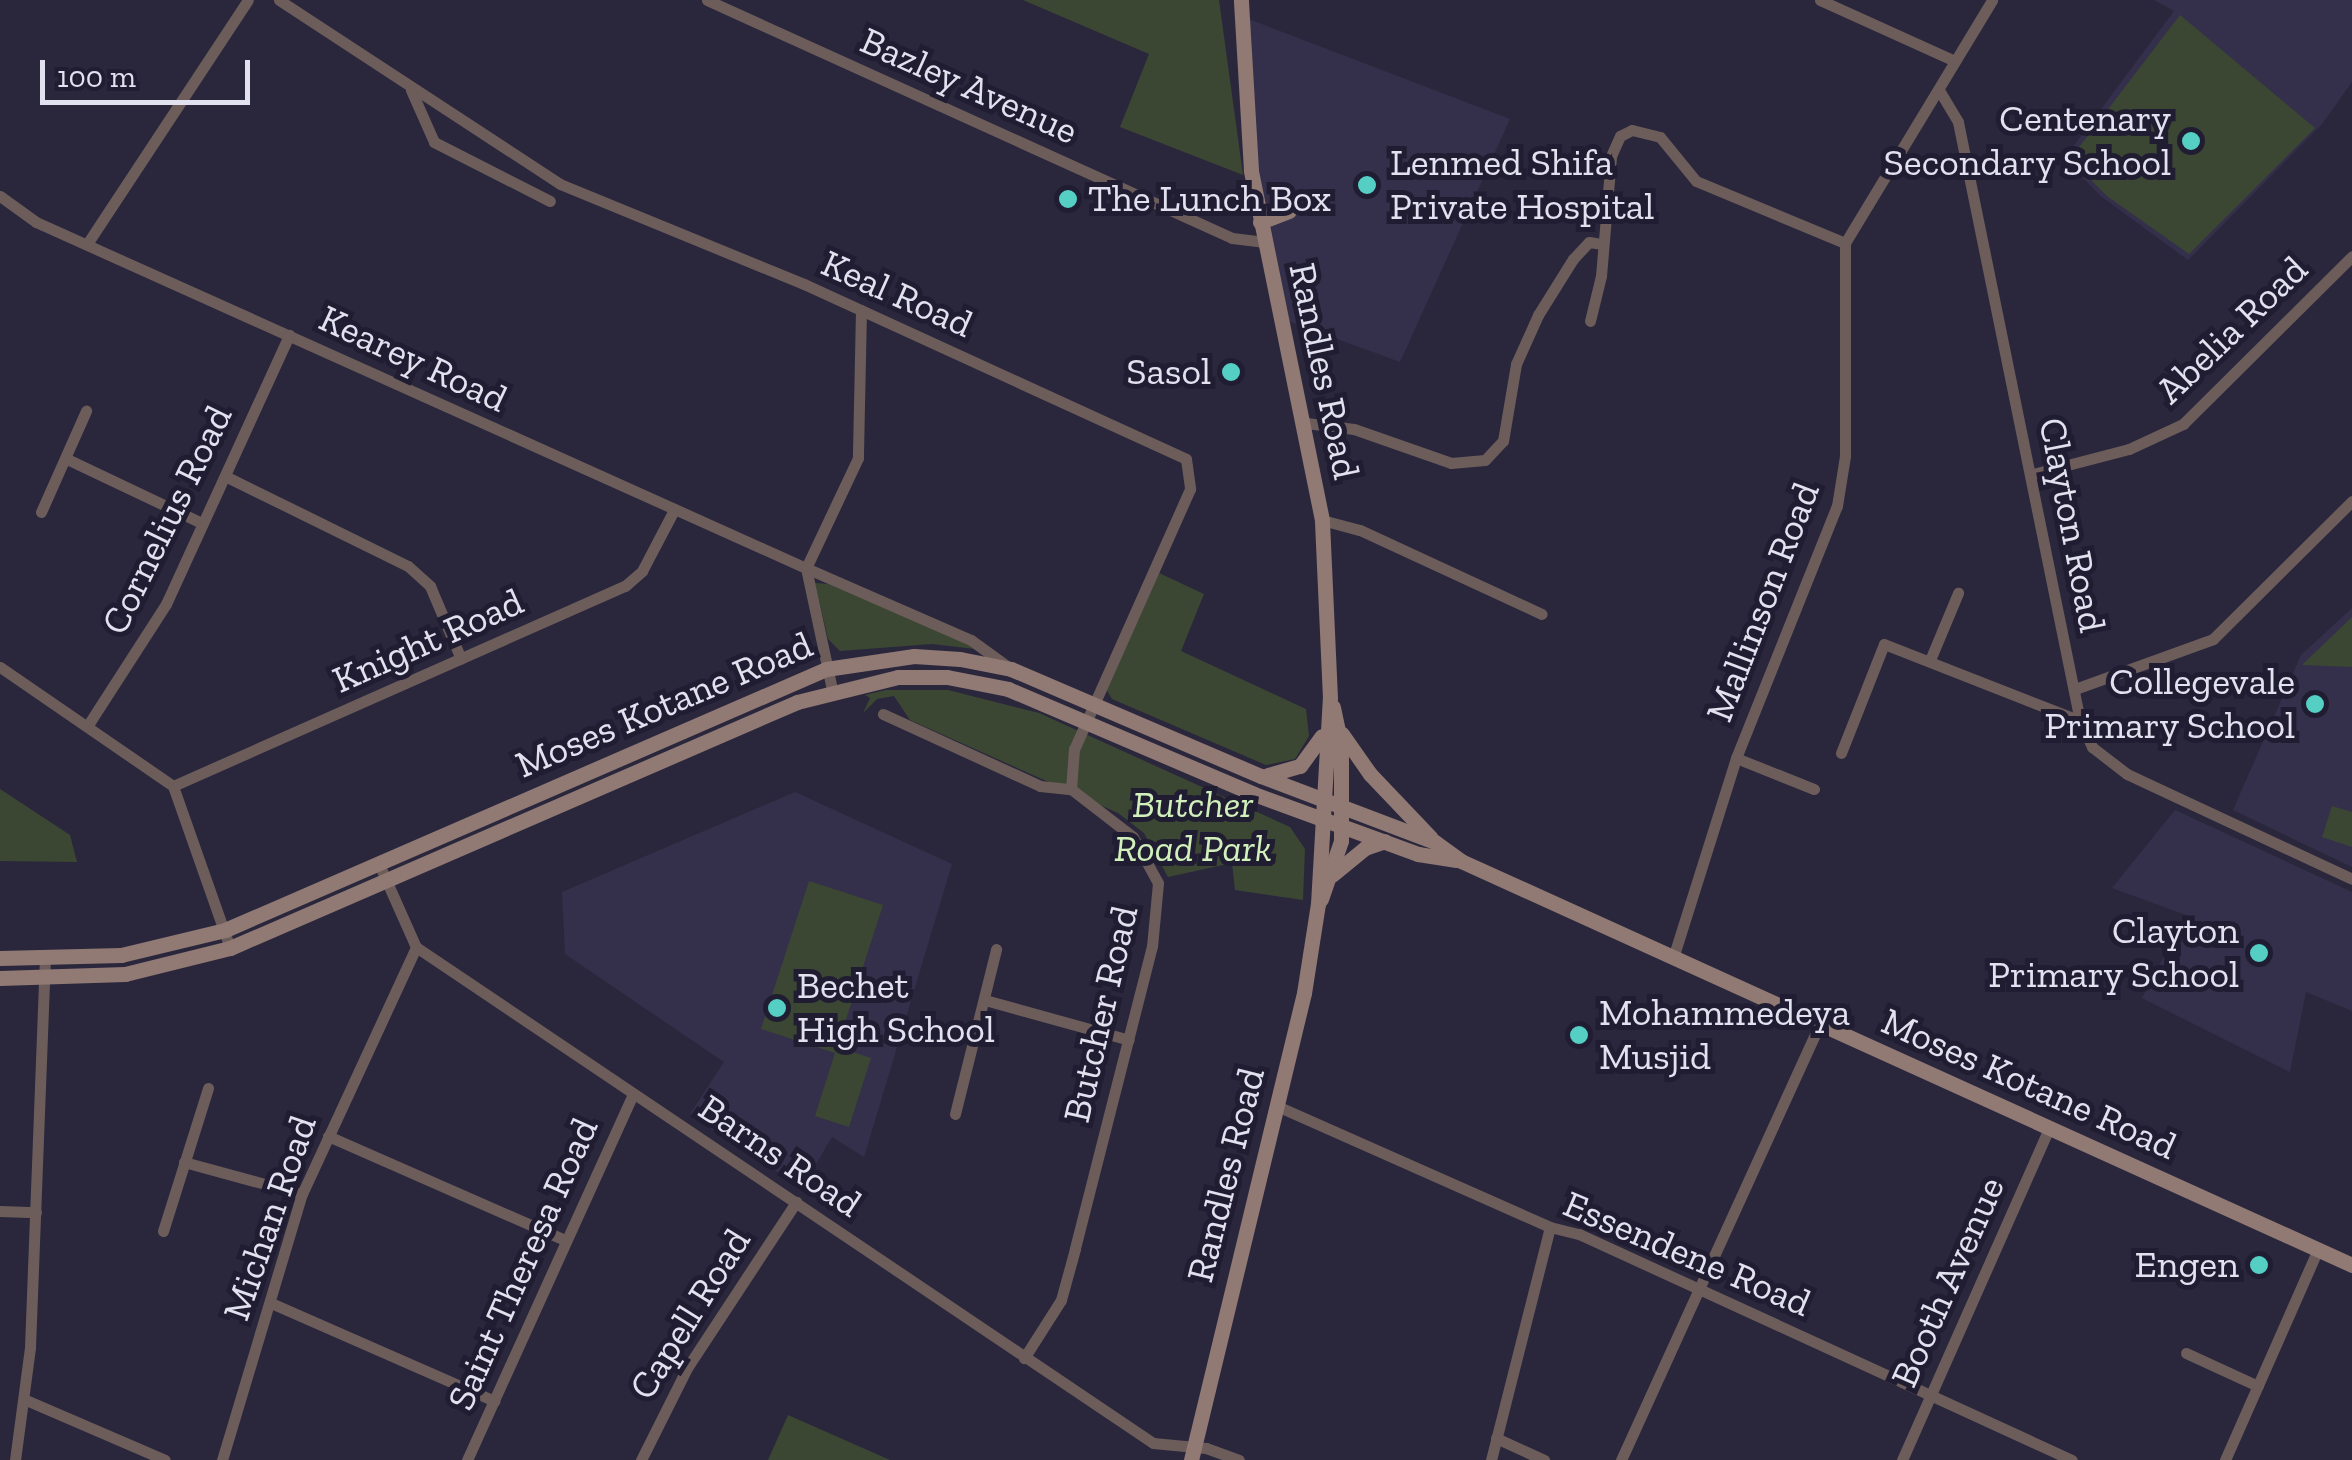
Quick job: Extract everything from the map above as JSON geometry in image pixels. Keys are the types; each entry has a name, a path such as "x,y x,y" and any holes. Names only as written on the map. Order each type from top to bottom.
{"street":[{"path":"86,244 248,0"},
{"name":"Keal Road","path":"279,0 560,184 861,310 1186,459 1190,489 1086,721 1071,760 1071,789"},
{"name":"Bazley Avenue","path":"708,0 1232,238 1263,242"},
{"name":"Randles Road","path":"1241,0 1244,114 1263,242 1306,423 1322,520 1330,698 1341,826 1332,875 1318,904"},
{"path":"1820,0 1955,61"},
{"path":"1590,321 1611,156 1620,136 1641,128 1660,137 1696,181 1844,243 1992,0"},
{"path":"411,90 434,142 550,201"},
{"name":"Clayton Road","path":"1939,90 1958,122 2033,474 2080,721 2092,747 2126,774 2352,879"},
{"name":"Kearey Road","path":"0,196 36,222 673,512 971,640 1011,669"},
{"path":"1260,222 1289,211"},
{"path":"1306,423 1354,429 1451,462 1485,460 1503,441 1516,364 1538,315 1573,259 1589,242 1601,244"},
{"name":"Mallinson Road","path":"1673,958 1736,758 1840,494 1844,243"},
{"name":"Abelia Road","path":"2033,474 2128,449 2183,424 2352,256"},
{"path":"832,689 806,568 858,458 861,310"},
{"name":"Cornelius Road","path":"88,725 149,636 289,335"},
{"path":"41,512 86,411"},
{"path":"67,459 202,523"},
{"path":"226,476 408,566 430,586 461,659"},
{"path":"2075,690 2213,639 2352,501"},
{"name":"Knight Road","path":"174,786 625,586 642,571 673,512"},
{"path":"1322,520 1360,530 1542,614"},
{"path":"1930,660 1958,593"},
{"path":"1840,752 1881,646 1930,660 2080,721"},
{"name":"Moses Kotane Road","path":"0,958 45,960 143,951 225,930 826,669 914,656 1011,669 1260,776 1435,842 1461,861"},
{"path":"0,667 174,786 230,948"},
{"name":"Moses Kotane Road","path":"0,978 126,974 230,948 832,689 898,677 947,677 1008,689 1322,819 1385,842 1461,861 2352,1266"},
{"name":"Butcher Road","path":"883,714 1031,782 1071,789 1134,836 1158,883 1152,946 1061,1300 1024,1358"},
{"path":"1260,776 1300,766 1332,727 1435,842"},
{"name":"Randles Road","path":"1191,1455 1277,1106 1318,904 1322,798 1332,727"},
{"path":"1736,758 1814,789"},
{"path":"1332,875 1365,848 1385,842"},
{"path":"378,864 416,947"},
{"name":"Barns Road","path":"416,947 1153,1443 1191,1455 1239,1460"},
{"name":"Michan Road","path":"222,1460 302,1194 416,947"},
{"path":"955,1114 996,949"},
{"path":"15,1460 26,1400 45,960"},
{"path":"985,1000 1129,1040"},
{"path":"1622,1460 1820,1024"},
{"path":"163,1231 208,1088"},
{"name":"Saint Theresa Road","path":"468,1460 633,1094"},
{"name":"Essendene Road","path":"1277,1106 1699,1288 2072,1460"},
{"name":"Booth Avenue","path":"1902,1460 2050,1129"},
{"path":"328,1136 564,1240"},
{"path":"184,1162 302,1194"},
{"name":"Capell Road","path":"641,1460 688,1368 796,1202"},
{"path":"0,1211 36,1212"},
{"path":"1491,1460 1550,1227"},
{"path":"2225,1460 2318,1249"},
{"path":"272,1303 494,1401"},
{"path":"2186,1353 2258,1386"},
{"path":"26,1400 165,1460"},
{"path":"1496,1438 1544,1460"}],"shaded area":[{"name":"Centenary Secondary School","path":"2154,0 2352,0 2352,82 2322,124 2188,260 2102,197 2064,159 2174,11"},
{"name":"Lenmed Shifa Private Hospital","path":"1238,15 1510,119 1400,362 1283,319 1251,170"},
{"name":"Collegevale Primary School","path":"2352,608 2352,867 2233,810 2301,655"},
{"name":"Bechet High School","path":"795,792 952,864 864,1157 832,1137 800,1191 744,1144 731,1143 690,1114 724,1062 565,954 562,892"},
{"name":"Clayton Primary School","path":"2175,810 2352,892 2352,1011 2306,992 2290,1072 2142,998 2186,915 2112,888"}],"green space":[{"path":"1023,0 1219,0 1243,175 1120,127 1149,54"},
{"name":"Centenary Secondary School","path":"2180,15 2315,128 2189,254 2107,196 2070,159"},
{"path":"1159,573 1204,594 1181,651 1306,709 1309,736 1295,759 1266,765 1112,699 1106,689"},
{"path":"815,583 828,584 984,650 932,644 840,651 828,639"},
{"path":"2352,617 2352,667 2302,665"},
{"name":"Butcher Road Park","path":"886,690 948,690 1039,713 1290,827 1305,849 1303,900 1235,890 1232,863 1168,877 1144,833 1118,813 910,720 894,696 877,699 863,713 870,698 865,695"},
{"path":"0,789 70,835 77,862 0,861"},
{"path":"2332,806 2352,812 2352,847 2322,837"},
{"path":"809,881 883,905 837,1047 871,1058 849,1127 815,1116 835,1053 761,1029"},
{"path":"788,1415 890,1460 768,1460"}],"place":[{"name":"Centenary Secondary School","path":"2191,141"},
{"name":"Lenmed Shifa Private Hospital","path":"1367,185"},
{"name":"The Lunch Box","path":"1068,199"},
{"name":"Sasol","path":"1231,372"},
{"name":"Collegevale Primary School","path":"2315,704"},
{"name":"Clayton Primary School","path":"2259,953"},
{"name":"Bechet High School","path":"777,1008"},
{"name":"Mohammedeya Musjid","path":"1579,1035"},
{"name":"Engen","path":"2259,1265"}]}
